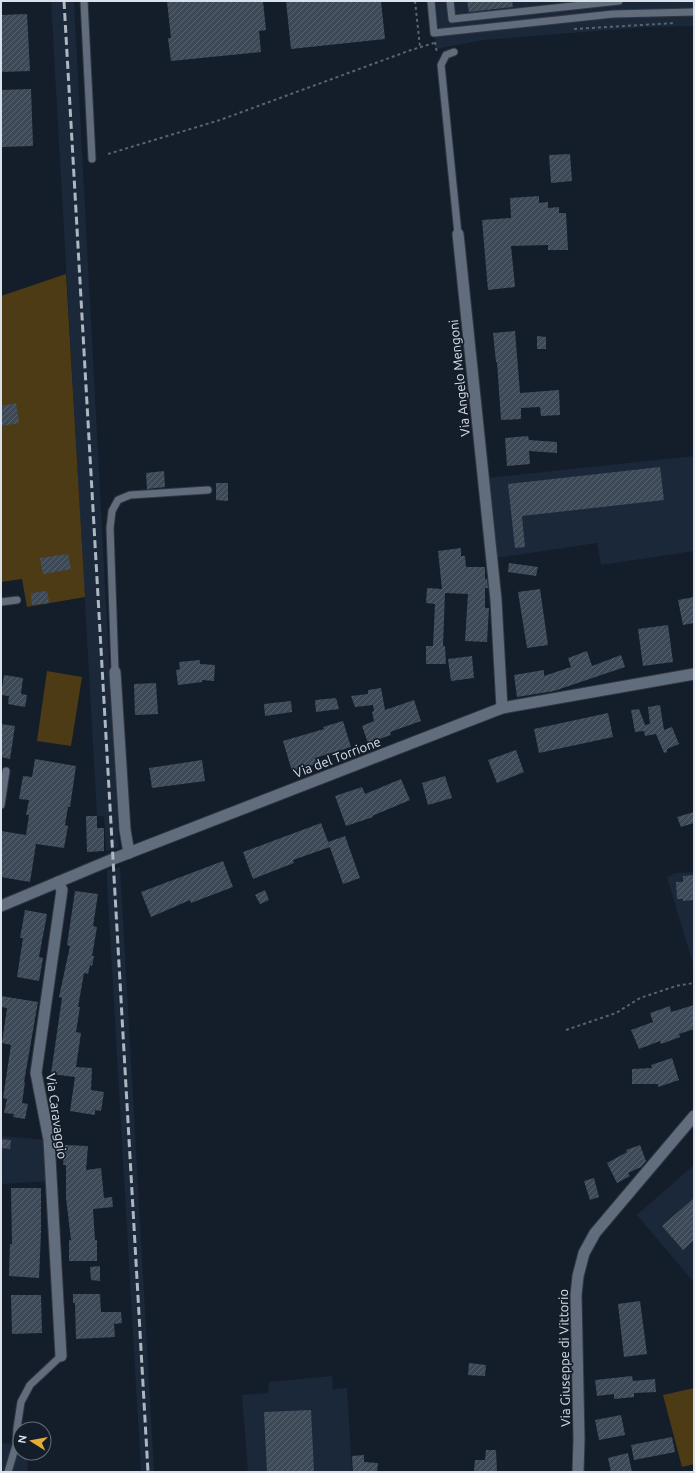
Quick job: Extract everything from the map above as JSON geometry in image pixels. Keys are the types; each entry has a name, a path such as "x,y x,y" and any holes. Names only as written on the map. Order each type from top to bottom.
{"street":[{"name":"Via Angelo Mengoni","path":"458,234 496,600 502,708"},
{"path":"115,672 124,830 129,853"},
{"name":"Via del Torrione","path":"1,906 129,853 502,708 694,674"},
{"name":"Via Caravaggio","path":"58,882 62,890 36,1073 49,1140 60,1356"},
{"name":"Via Giuseppe di Vittorio","path":"578,1472 579,1439 576,1295 578,1276 584,1253 595,1233 609,1215 694,1116"}],"lane":[{"path":"84,1 92,159"},
{"path":"431,1 434,33 614,14 694,12"},
{"path":"450,1 452,19 619,1"},
{"name":"Via Angelo Mengoni","path":"454,52 446,56 441,66 458,234"},
{"path":"115,672 110,549 112,511 118,500 130,495 208,490"},
{"path":"1,602 17,600"},
{"path":"1,805 2,788 6,771"},
{"path":"8,1472 16,1445 16,1428 21,1402 30,1386 60,1356"}],"path":[{"path":"415,1 420,47"},
{"path":"571,29 678,23"},
{"path":"108,154 220,120 420,47 435,43"},
{"path":"566,1030 616,1013 640,998 676,986 694,983"}],"shaded area":[{"path":"51,1 74,1 119,848 106,851 104,816 97,816"},
{"path":"431,1 694,1 694,26 647,27 484,40 436,49"},
{"path":"66,274 85,597 27,607 22,579 1,582 1,296"},
{"path":"694,456 694,551 601,565 597,543 496,558 487,478"},
{"path":"47,671 82,677 71,746 37,741"},
{"path":"120,867 154,1472 141,1472 107,882 107,870"},
{"path":"694,872 694,967 667,877 676,873"},
{"path":"1,1136 49,1140 51,1181 1,1184"},
{"path":"694,1165 694,1278 692,1280 637,1215"},
{"path":"332,1376 333,1389 347,1388 352,1472 248,1472 242,1395 268,1393 269,1382"},
{"path":"694,1388 694,1464 682,1467 663,1395"},
{"path":"1,1443 12,1444 12,1461 27,1461 28,1472 1,1472"}],"building":[{"path":"167,1 263,1 266,30 259,31 261,52 171,61 168,38 171,38"},
{"path":"286,1 381,1 385,39 291,49"},
{"path":"467,1 512,1 513,7 469,12"},
{"path":"27,14 30,71 1,72 1,15"},
{"path":"31,89 33,146 1,147 1,90"},
{"path":"570,154 572,181 551,183 549,155"},
{"path":"539,196 539,203 548,202 548,208 559,207 559,213 566,213 568,250 548,250 548,245 511,246 515,287 488,290 482,220 511,218 510,198"},
{"path":"515,331 520,393 559,390 560,415 541,416 540,407 521,408 521,419 501,420 497,362 493,333"},
{"path":"537,336 546,337 546,349 537,349"},
{"path":"16,403 19,423 1,426 1,406"},
{"path":"528,436 529,440 557,442 557,453 529,451 530,464 507,466 505,438"},
{"path":"660,467 664,500 522,516 525,547 515,548 508,484"},
{"path":"164,471 165,487 147,489 146,473"},
{"path":"216,483 228,483 228,501 216,500"},
{"path":"461,548 461,556 465,556 466,567 485,567 485,579 487,579 488,588 485,588 485,608 489,608 487,642 465,641 468,594 445,593 443,646 445,646 446,664 426,664 426,646 433,646 435,604 426,603 427,588 442,589 438,551"},
{"path":"68,554 71,569 43,574 40,558"},
{"path":"509,563 538,567 536,576 508,572"},
{"path":"540,589 548,645 527,648 518,592"},
{"path":"47,591 49,603 32,605 31,593"},
{"path":"694,597 694,623 683,625 678,600"},
{"path":"668,625 673,662 643,666 638,629"},
{"path":"587,651 592,666 621,655 625,667 554,691 517,697 514,675 544,670 544,676 571,667 568,658"},
{"path":"472,656 474,678 451,681 448,659"},
{"path":"200,660 200,664 215,665 214,681 202,680 202,682 178,685 176,670 180,669 179,662"},
{"path":"4,675 23,678 21,694 27,695 25,707 8,704 9,696 1,695"},
{"path":"156,683 158,714 135,715 134,684"},
{"path":"381,688 385,710 414,700 421,721 390,732 391,735 368,743 362,726 374,721 372,712 374,711 373,705 355,707 351,696 368,694 368,690"},
{"path":"336,698 339,709 316,712 315,700"},
{"path":"291,701 292,712 265,716 264,704"},
{"path":"660,705 664,730 672,727 679,744 667,749 667,752 664,753 656,734 645,736 644,731 635,732 631,710 639,709 645,725 650,724 648,707"},
{"path":"608,713 613,737 539,753 534,729"},
{"path":"343,721 351,747 315,758 317,764 292,771 283,741 324,729 323,727"},
{"path":"1,724 15,726 10,759 1,757"},
{"path":"516,750 524,772 497,783 488,760"},
{"path":"35,759 76,766 70,807 68,807 65,825 68,826 64,848 36,844 30,882 1,877 1,831 26,835 29,815 26,815 29,800 19,799 23,776 32,777"},
{"path":"202,760 205,781 152,788 149,768"},
{"path":"445,776 452,798 428,805 422,783"},
{"path":"401,779 410,800 372,816 373,817 346,826 335,796 362,787 365,794"},
{"path":"694,812 694,823 681,827 677,817"},
{"path":"86,816 97,816 97,828 104,828 104,851 87,852"},
{"path":"321,823 330,847 293,860 294,863 253,879 243,852"},
{"path":"345,836 360,878 343,884 328,842"},
{"path":"223,861 233,887 191,903 190,900 151,917 141,892"},
{"path":"694,875 694,900 683,901 683,899 677,899 676,882 683,882 683,876"},
{"path":"265,890 269,900 260,904 255,895"},
{"path":"75,891 98,894 93,926 97,927 92,956 94,956 92,966 90,965 88,974 84,973 78,1007 80,1007 76,1032 81,1033 76,1067 92,1068 91,1090 104,1092 101,1111 95,1110 95,1115 70,1111 75,1077 51,1074 62,998 59,997 70,946 67,945"},
{"path":"25,910 47,914 39,957 43,958 39,981 17,977 23,938 20,938"},
{"path":"1,996 38,1002 24,1082 22,1103 28,1104 25,1119 13,1117 14,1114 4,1113 7,1099 3,1098 11,1045 2,1043 7,1008 1,1007"},
{"path":"694,1005 694,1029 679,1034 680,1037 661,1044 660,1041 639,1049 631,1030 653,1022 650,1013 670,1006 671,1012"},
{"path":"672,1058 679,1080 658,1087 658,1084 632,1084 632,1069 652,1068 651,1065"},
{"path":"1,1139 11,1140 10,1149 1,1148"},
{"path":"65,1145 88,1146 86,1170 101,1168 104,1198 112,1197 113,1207 93,1209 95,1240 97,1240 97,1261 69,1261 69,1240 71,1240 66,1198 66,1165 63,1165"},
{"path":"640,1145 646,1161 641,1167 628,1173 630,1176 617,1183 607,1163 627,1152 626,1150"},
{"path":"594,1178 599,1197 590,1200 584,1181"},
{"path":"11,1188 41,1188 39,1278 9,1276 10,1244 12,1244"},
{"path":"694,1198 694,1240 683,1250 662,1226"},
{"path":"100,1266 100,1281 91,1280 90,1267"},
{"path":"73,1294 100,1294 101,1312 121,1312 122,1323 114,1324 115,1337 76,1339 75,1303 73,1303"},
{"path":"11,1295 41,1295 42,1333 12,1334"},
{"path":"640,1301 647,1354 624,1357 618,1304"},
{"path":"469,1363 486,1365 485,1376 468,1375"},
{"path":"632,1376 633,1381 655,1379 656,1392 634,1393 634,1397 614,1399 614,1394 597,1396 595,1380"},
{"path":"311,1410 314,1472 267,1472 264,1412"},
{"path":"621,1415 625,1435 599,1440 595,1420"},
{"path":"672,1437 675,1452 634,1460 631,1445"},
{"path":"486,1450 496,1450 497,1472 474,1472 475,1460 485,1460"},
{"path":"628,1453 632,1472 611,1472 608,1458"},
{"path":"364,1455 364,1462 378,1463 377,1472 353,1472 352,1456"}],"railway":[{"path":"64,1 148,1472"}]}
